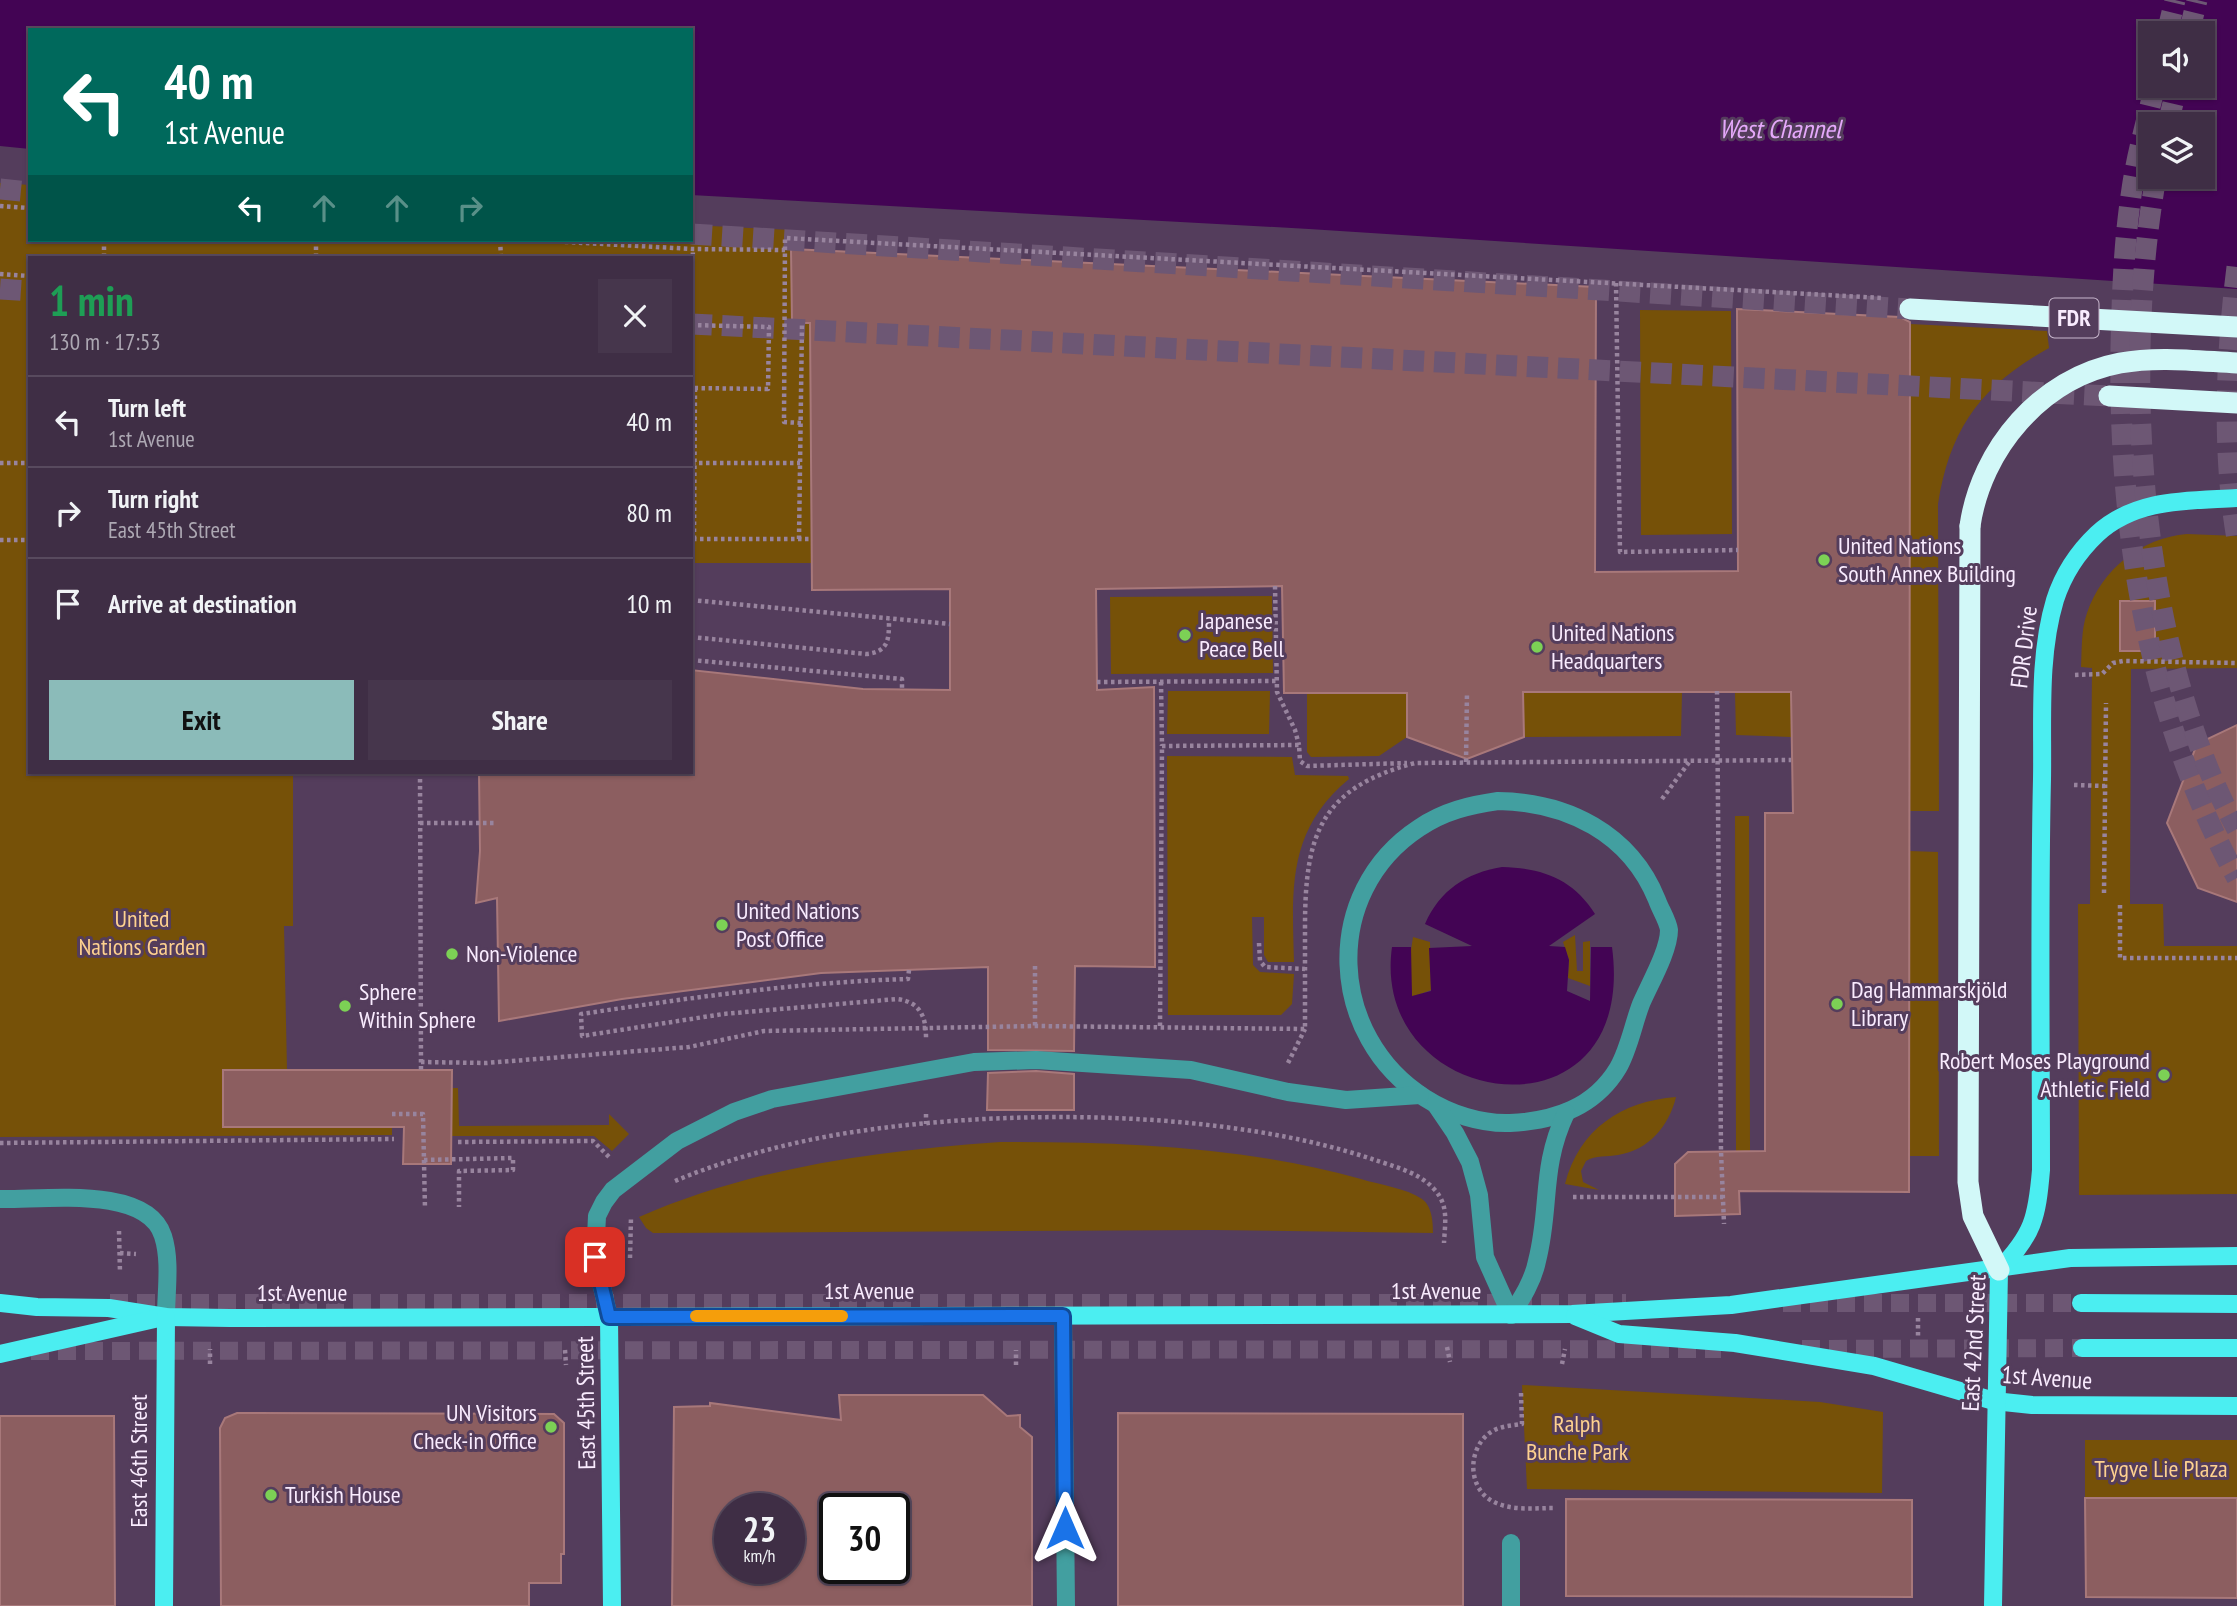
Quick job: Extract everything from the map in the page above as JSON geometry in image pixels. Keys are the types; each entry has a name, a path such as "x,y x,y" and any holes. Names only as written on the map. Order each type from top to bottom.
{"highway":[{"name":"FDR","path":"1910,309 2237,327"},
{"path":"1998,1270 1978,1231 1970,1201 1968,544 1976,490 1995,452 2033,408 2059,388 2097,369 2139,360 2237,363"},
{"path":"2109,396 2237,403"},
{"path":"2209,401 2237,412"}],"main road":[{"name":"FDR Drive","path":"2043,717 2045,659 2055,601 2073,562 2083,548 2111,523 2141,508 2172,502 2237,498"},
{"name":"East 42nd Street","path":"1993,1606 1998,1270 2021,1247 2034,1224 2038,1211 2041,1170 2043,717"},
{"name":"1st Avenue","path":"0,1303 37,1307 109,1308 166,1317 1572,1314 1731,1305 2070,1258 2237,1255"},
{"path":"2081,1303 2237,1304"},
{"name":"1st Avenue","path":"1572,1314 1619,1334 1735,1343 1874,1366 1994,1401 2066,1406 2237,1406"},
{"name":"1st Avenue","path":"0,1354 166,1317"},
{"name":"East 46th Street","path":"163,1606 166,1317"},
{"name":"East 45th Street","path":"609,1317 612,1606"},
{"path":"2081,1348 2237,1348"}],"street":[{"path":"1498,801 1526,801 1579,817 1620,845 1637,863 1653,889 1669,930 1619,1067 1592,1100 1566,1113 1538,1120 1504,1123 1458,1115 1420,1095 1381,1060 1367,1038 1354,1005 1348,947 1357,908 1383,861 1419,828 1467,806 1498,801"},
{"path":"630,1176 648,1160 701,1127 772,1099 974,1062 1101,1062 1191,1070 1287,1092 1346,1100 1420,1095"},
{"path":"1436,1105 1455,1132 1470,1162 1479,1195 1485,1257 1511,1315"},
{"path":"1511,1315 1537,1265 1547,1169 1554,1138 1566,1113"},
{"name":"East 45th Street","path":"609,1317 595,1257 597,1216 604,1202 630,1176"},
{"path":"0,1199 119,1200 148,1212 163,1236 167,1255 166,1317"},
{"path":"1063,1316 1066,1606"},
{"path":"1511,1543 1511,1606"}],"path":[{"path":"0,206 28,208"},
{"path":"801,423 784,422 785,238 1887,299"},
{"path":"563,242 693,250 785,250"},
{"path":"693,250 693,256"},
{"path":"0,274 28,276"},
{"path":"1616,283 1620,552 1738,550"},
{"path":"799,539 802,323"},
{"path":"693,326 769,327 768,388 693,388 693,539 811,539"},
{"path":"0,463 28,463"},
{"path":"693,463 800,463"},
{"path":"0,540 28,540"},
{"path":"1275,586 1277,681 1282,706 1296,730 1300,761 1307,766 1415,762 1791,760"},
{"path":"693,600 950,624"},
{"path":"693,638 866,654 883,650 887,645 889,619"},
{"path":"693,660 902,679 902,689"},
{"path":"2075,675 2102,674 2113,663 2123,661 2237,663"},
{"path":"1097,682 1277,681"},
{"path":"1160,1026 1161,682"},
{"path":"1717,691 1724,1224"},
{"path":"1466,762 1467,692"},
{"path":"2104,894 2106,703"},
{"path":"1162,746 1299,745"},
{"path":"1662,799 1690,761"},
{"path":"1287,1064 1305,1029 1305,876 1322,821 1352,789 1387,770 1415,762"},
{"path":"1532,762 1533,774"},
{"path":"420,774 421,1070"},
{"path":"2074,785 2105,786"},
{"path":"420,823 497,823"},
{"path":"2120,905 2120,958 2237,958"},
{"path":"1259,943 1260,961 1265,968 1304,969"},
{"path":"1035,966 1036,1033"},
{"path":"909,970 908,979 853,981 720,994 581,1014 582,1036 723,1014 897,999 910,1000 919,1007 926,1027 926,1038"},
{"path":"421,1062 486,1063 689,1047 764,1031 1035,1026 1305,1029"},
{"path":"392,1114 424,1114 425,1209"},
{"path":"926,1114 926,1124"},
{"path":"668,1184 703,1170 775,1148 872,1129 995,1118 1153,1121 1288,1134 1359,1155 1422,1180 1433,1187 1445,1205 1444,1243"},
{"path":"0,1143 394,1139"},
{"path":"458,1142 593,1141 630,1176"},
{"path":"425,1160 513,1158 513,1170 459,1171 459,1207"},
{"path":"1562,1197 1723,1197"},
{"path":"630,1258 629,1222 633,1211"},
{"path":"119,1220 120,1273"},
{"path":"119,1253 136,1254"},
{"path":"1919,1318 1919,1339"},
{"path":"1447,1347 1450,1362"},
{"path":"210,1349 210,1364"},
{"path":"1562,1364 1565,1349"},
{"name":"East 45th Street","path":"565,1350 566,1365"},
{"path":"1016,1350 1016,1365"},
{"path":"1521,1393 1522,1424 1502,1427 1487,1434 1475,1450 1473,1472 1480,1489 1491,1501 1508,1508 1554,1508"}],"green space":[{"name":"United Nations Garden","path":"0,183 28,185 28,242 693,242 693,225 790,230 792,323 810,323 811,563 693,563 693,256 28,256 28,774 293,774 293,926 284,926 287,1070 392,1127 392,1135 0,1137"},
{"path":"1640,310 1731,311 1732,534 1641,535"},
{"path":"1910,324 2047,331 2049,348 2005,378 1972,412 1960,431 1943,477 1938,504 1939,811 1909,811"},
{"path":"2187,534 2237,536 2237,668 2131,669 2130,904 2163,904 2164,946 2237,946 2237,1194 2079,1195 2078,904 2090,904 2092,668 2081,667 2084,626 2087,613 2102,583 2125,558 2154,542"},
{"path":"1272,596 1273,673 1111,674 1110,597"},
{"path":"1168,691 1270,691 1269,734 1167,734"},
{"path":"1523,692 1682,692 1681,736 1524,737"},
{"path":"1735,692 1791,692 1791,737 1736,735"},
{"path":"1307,693 1407,693 1407,737 1379,756 1311,757 1307,752"},
{"path":"1167,756 1292,757 1295,775 1348,776 1349,779 1314,819 1304,840 1294,885 1294,962 1268,962 1264,955 1264,917 1252,917 1253,965 1260,972 1294,974 1292,1004 1281,1015 1168,1015"},
{"path":"1735,816 1749,816 1750,1151 1736,1151"},
{"path":"1909,851 1938,852 1939,1156 1909,1156"},
{"path":"1575,935 1577,971 1583,971 1583,942 1590,941 1590,986 1568,978 1569,960 1563,942"},
{"path":"1413,937 1430,942 1431,990 1412,997 1409,963"},
{"path":"452,1088 458,1088 459,1126 609,1125 609,1114 629,1134 612,1151 594,1136 451,1136"},
{"path":"1676,1097 1663,1127 1648,1142 1629,1152 1586,1161 1581,1171 1583,1182 1599,1190 1565,1184 1581,1148 1592,1133 1606,1121 1638,1105"},
{"path":"1000,1142 1182,1148 1272,1159 1316,1168 1416,1195 1430,1210 1433,1233 1212,1230 653,1233 639,1217 726,1185 816,1164 907,1150"},
{"name":"Ralph Bunche Park","path":"1522,1385 1820,1402 1883,1412 1882,1493 1527,1489"},
{"name":"Trygve Lie Plaza","path":"2085,1440 2237,1440 2237,1498 2085,1498"}],"water":[{"name":"West Channel","path":"0,0 2237,0 2237,289 1309,229 693,195 693,28 28,28 28,149 0,146"},
{"path":"1502,867 1530,870 1555,878 1577,892 1595,914 1549,946 1565,947 1569,960 1567,991 1590,1001 1591,947 1612,947 1609,1012 1586,1055 1548,1079 1504,1084 1459,1072 1420,1045 1396,1002 1392,947 1411,947 1412,996 1431,991 1429,948 1472,946 1425,924 1431,912 1456,885 1477,874"}],"building":[{"name":"United Nations Headquarters","path":"791,249 1596,287 1595,572 1738,571 1737,309 1900,317 1910,322 1909,1192 1739,1191 1740,1214 1675,1216 1675,1164 1688,1152 1765,1151 1765,813 1793,813 1791,692 1523,692 1524,737 1467,759 1407,737 1407,693 1284,693 1282,586 1096,589 1097,690 1154,687 1155,967 1075,966 1074,1051 988,1050 988,967 821,973 622,999 499,1021 497,898 476,903 480,851 479,774 693,774 693,670 863,689 950,690 950,589 812,590 810,323 792,323"},
{"path":"2120,601 2155,601 2155,651 2120,651"},
{"path":"2237,725 2237,902 2198,888 2167,823 2197,744"},
{"path":"223,1070 452,1070 451,1164 403,1164 404,1127 223,1127"},
{"path":"1036,1071 1074,1074 1074,1110 987,1110 988,1073"},
{"path":"839,1395 983,1395 1007,1416 1020,1415 1020,1427 1032,1437 1032,1606 672,1606 674,1407 710,1406 710,1403 841,1420"},
{"path":"237,1413 554,1414 564,1423 564,1554 561,1554 561,1583 529,1583 529,1606 221,1606 220,1428 225,1418"},
{"path":"1118,1413 1463,1414 1463,1606 1118,1606"},
{"path":"0,1416 114,1416 115,1606 0,1606"},
{"path":"2085,1498 2237,1498 2237,1598 2086,1597"},
{"path":"1566,1499 1912,1500 1912,1597 1566,1596"}],"tunnel":[{"path":"2170,21 2175,0"},
{"path":"2192,21 2197,0"},
{"path":"2152,98 2134,176 2125,248 2121,347 2125,485 2144,620 2160,687 2206,816 2237,878"},
{"path":"2171,112 2174,98"},
{"path":"0,189 28,192"},
{"path":"2154,189 2145,254 2140,337 2141,423 2147,510 2160,597 2178,680 2204,758 2237,829"},
{"path":"693,234 1910,309"},
{"path":"2237,267 2227,403 2229,472 2237,539"},
{"path":"0,289 28,291"},
{"path":"693,324 2109,396"},
{"path":"110,1303 1626,1303"},
{"path":"1783,1303 2081,1303"},
{"path":"1802,1349 2082,1348"},
{"path":"31,1351 1721,1349"}],"slow traffic":[{"path":"696,1316 842,1316"}],"place":[{"name":"United Nations South Annex Building","path":"1824,560"},
{"name":"Japanese Peace Bell","path":"1185,635"},
{"name":"United Nations Headquarters","path":"1537,647"},
{"name":"United Nations Post Office","path":"722,925"},
{"name":"Non-Violence","path":"452,954"},
{"name":"Dag Hammarskjöld Library","path":"1837,1004"},
{"name":"Sphere Within Sphere","path":"345,1006"},
{"name":"Robert Moses Playground Athletic Field","path":"2164,1075"},
{"name":"UN Visitors Check-in Office","path":"551,1427"},
{"name":"Turkish House","path":"271,1495"}],"route":[{"path":"595,1257 609,1317 1063,1316 1065,1528"}]}
